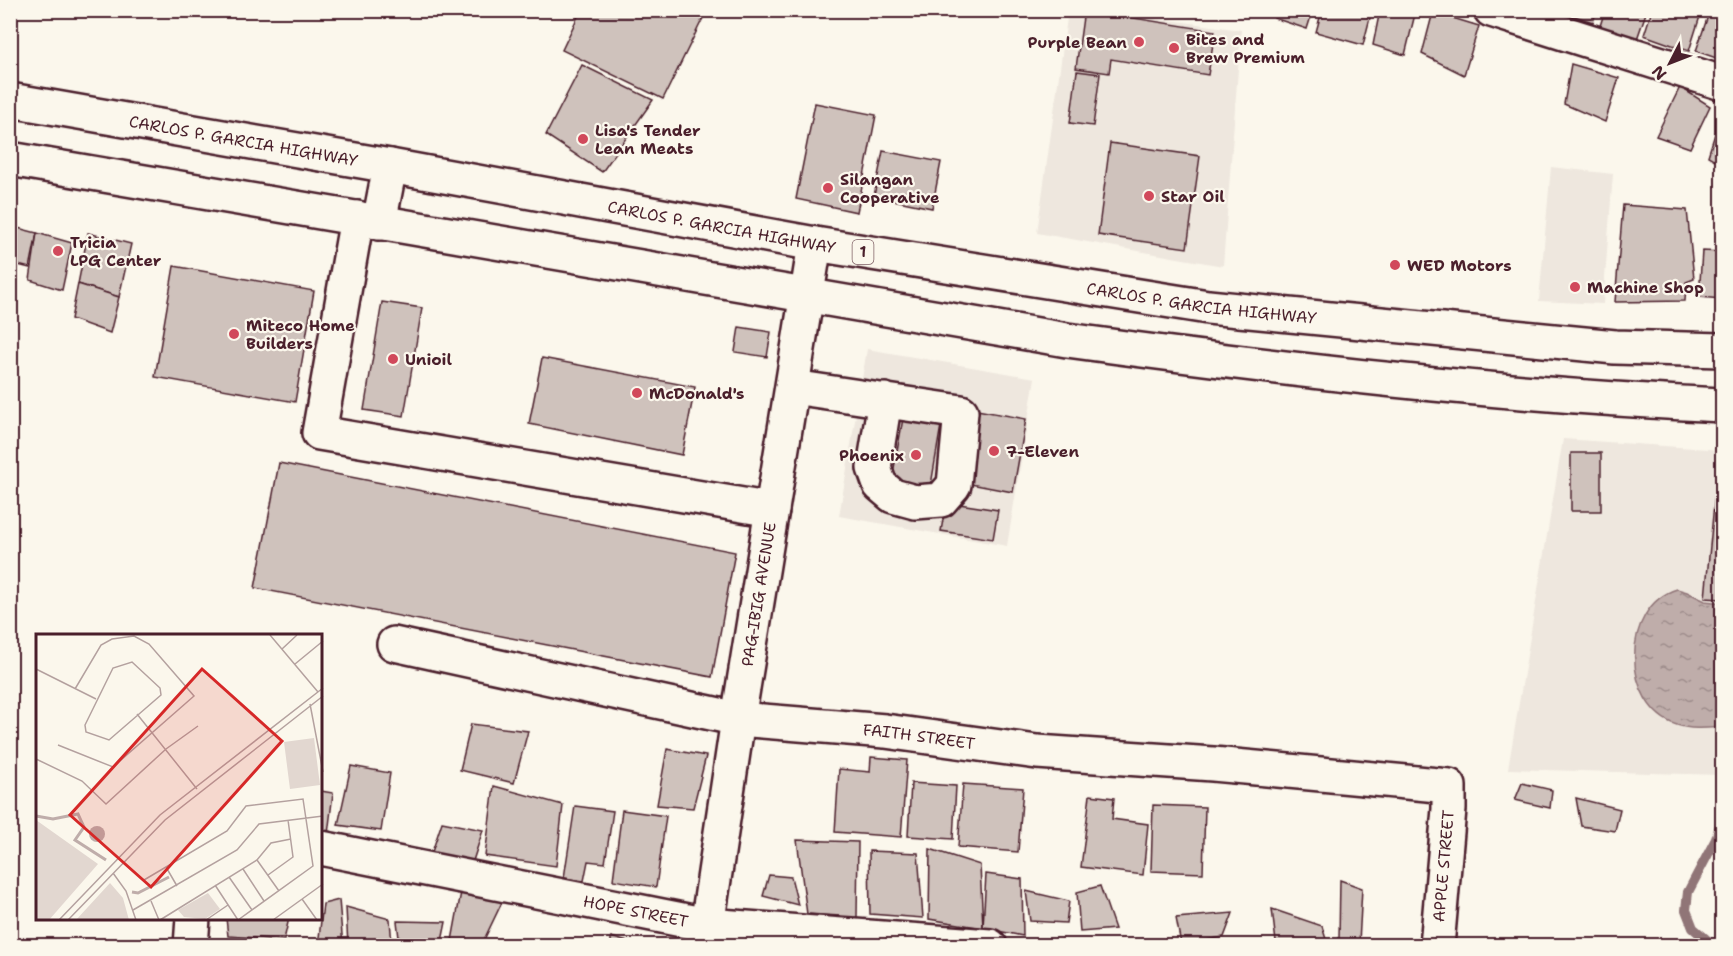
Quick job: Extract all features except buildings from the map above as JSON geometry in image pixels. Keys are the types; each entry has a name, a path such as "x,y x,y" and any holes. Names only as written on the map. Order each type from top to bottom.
{"main road":[{"path":"1505,13 1722,83"},
{"name":"CARLOS P. GARCIA HIGHWAY","path":"10,100 390,166 815,244 1208,307 1616,347 1722,350"},
{"path":"10,159 807,297 1067,340 1206,360 1506,392 1722,405"},
{"path":"390,166 368,221 319,433 772,510"},
{"name":"PAG-IBIG AVENUE","path":"706,935 738,719 815,244"},
{"path":"1206,360 1208,307"},
{"path":"793,387 885,400"},
{"name":"FAITH STREET","path":"394,644 738,719 885,731 1037,752 1213,764 1449,786"},
{"name":"APPLE STREET","path":"1437,945 1449,786"},
{"name":"HOPE STREET","path":"322,848 706,935 990,945"},
{"path":"191,945 193,920"}],"shaded area":[{"path":"1068,11 1104,11 1241,30 1223,266 1037,233"},
{"path":"1551,167 1613,174 1603,304 1539,301"},
{"path":"867,349 1035,378 1007,546 839,516"},
{"path":"1563,439 1722,450 1722,775 1508,769"}],"water":[{"path":"1677,589 1705,601 1722,603 1722,727 1700,728 1677,725 1659,714 1645,698 1637,678 1635,657 1637,635 1645,615 1658,599"}],"waterway":[{"path":"1714,946 1693,928 1686,910 1688,892 1716,839 1722,819"}],"place":[{"name":"Purple Bean","path":"1139,42"},
{"name":"Bites and Brew Premium","path":"1174,48"},
{"name":"Lisa's Tender Lean Meats","path":"583,139"},
{"name":"Silangan Cooperative","path":"828,188"},
{"name":"Star Oil","path":"1149,196"},
{"name":"Tricia LPG Center","path":"58,251"},
{"name":"WED Motors","path":"1395,265"},
{"name":"Machine Shop","path":"1575,287"},
{"name":"Miteco Home Builders","path":"234,334"},
{"name":"Unioil","path":"393,359"},
{"name":"McDonald's","path":"637,393"},
{"name":"7-Eleven","path":"994,451"},
{"name":"Phoenix","path":"916,455"}]}
